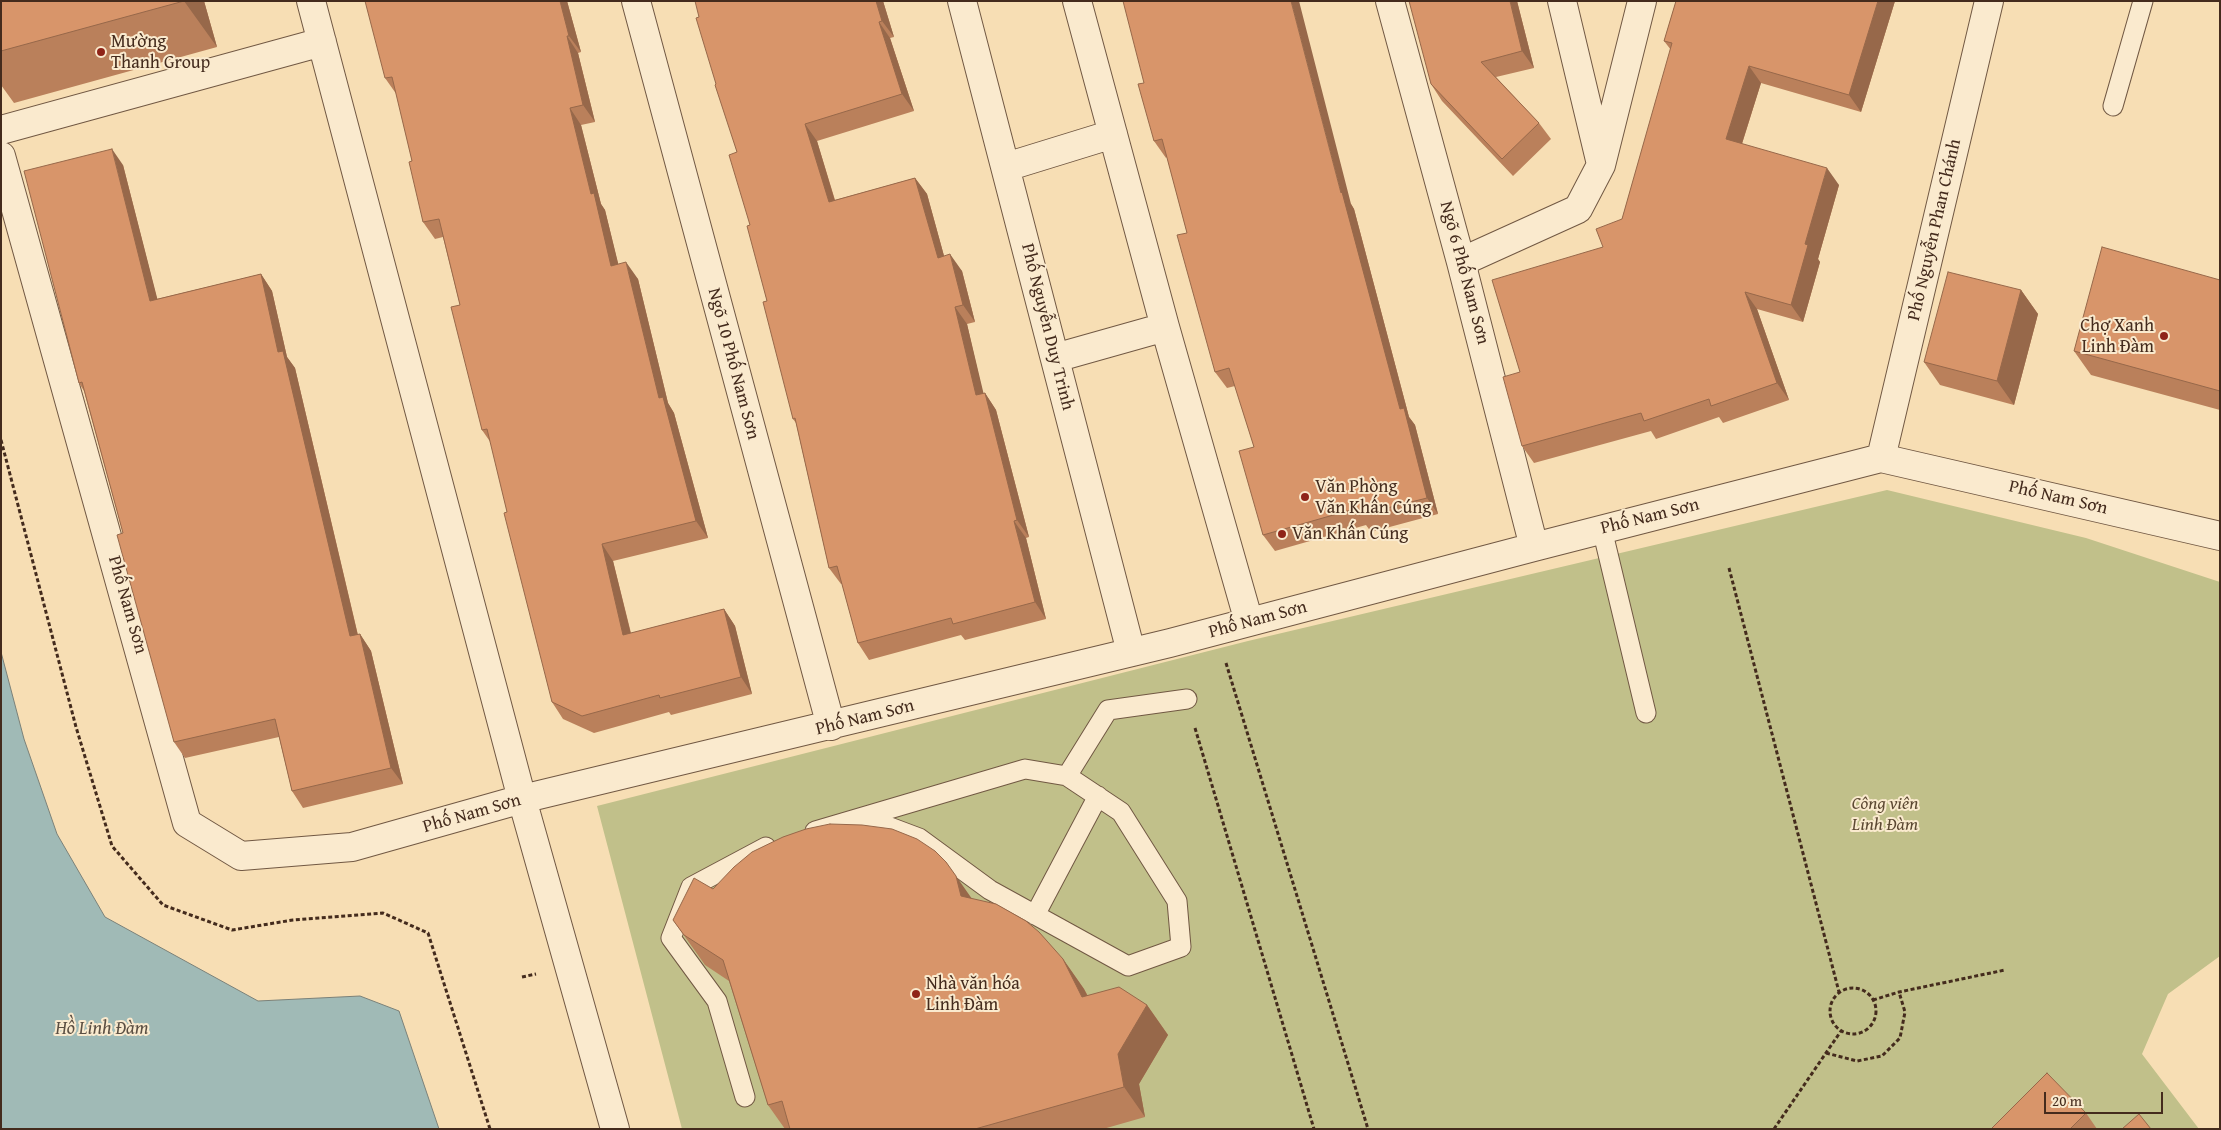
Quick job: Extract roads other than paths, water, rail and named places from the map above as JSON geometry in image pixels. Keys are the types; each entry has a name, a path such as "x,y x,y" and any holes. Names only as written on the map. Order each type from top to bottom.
{"street":[{"path":"311,1 522,799 615,1129"},
{"name":"Ngõ 10 Phố Nam Sơn","path":"636,1 831,726"},
{"name":"Phố Nguyễn Duy Trinh","path":"962,1 1131,652"},
{"path":"1077,1 1165,327 1249,622"},
{"name":"Ngõ 6 Phố Nam Sơn","path":"1390,1 1462,262 1534,546"},
{"path":"1562,1 1601,165"},
{"path":"1462,262 1578,209 1601,165 1642,1"},
{"name":"Phố Nguyễn Phan Chánh","path":"1882,458 1989,1"},
{"path":"1,130 322,42"},
{"path":"1006,167 1113,134"},
{"name":"Phố Nam Sơn","path":"1,156 188,824 241,856 352,847 522,799 831,726 1216,631 1534,546 1882,458 2220,536"},
{"path":"1055,358 1165,327"}],"lane":[{"path":"2113,106 2143,1"},
{"path":"1602,529 1646,713"},
{"path":"1067,776 1108,710 1187,699"},
{"path":"799,836 863,817 1025,769 1067,776 1121,812 1177,901 1181,947 1128,966 990,890 919,838 863,817"},
{"path":"1035,915 1098,796"},
{"path":"745,1097 717,1001 671,938 691,886 771,844 781,842"}],"water":[{"name":"Hồ Linh Đàm","path":"1,652 24,739 57,834 105,917 258,1001 360,996 399,1011 439,1129 1,1129"}],"place":[{"name":"Mường Thanh Group","path":"101,52"},
{"name":"Chợ Xanh Linh Đàm","path":"2164,336"},
{"name":"Văn Phòng Văn Khấn Cúng","path":"1305,497"},
{"name":"Văn Khấn Cúng","path":"1282,534"},
{"name":"Nhà văn hóa Linh Đàm","path":"916,994"}],"park label":[{"name":"Công viên Linh Đàm","path":"1885,814"}]}
